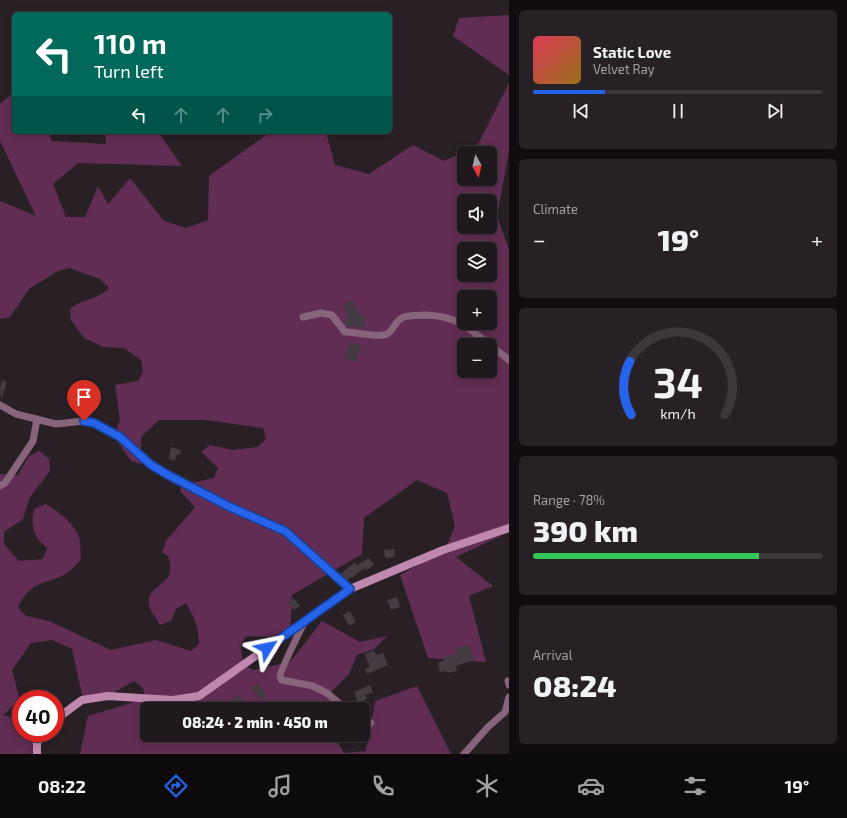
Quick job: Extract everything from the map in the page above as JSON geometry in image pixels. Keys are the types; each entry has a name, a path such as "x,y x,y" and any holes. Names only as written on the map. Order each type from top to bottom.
{"street":[{"path":"303,317 321,313 332,315 345,332 379,336 387,334 397,321 404,317 420,315 444,316 457,320 481,338"},
{"path":"497,351 509,360"},
{"path":"0,405 16,414 56,424 84,421 94,423 120,437 150,464 168,475 230,507 285,531 350,589"},
{"path":"0,486 5,483 33,441 37,419"},
{"path":"64,713 82,700 108,696 173,700 199,696 350,589 443,550 509,528"},
{"path":"305,621 286,662 280,671 280,677 282,680 313,686 327,693 338,702"},
{"path":"464,754 488,727 505,712 509,697"},
{"path":"37,742 37,754"}],"shaded area":[{"path":"509,15 509,75 453,36 459,18"},
{"path":"509,83 509,151 497,216 509,250 509,532 456,557 493,586 469,596 486,662 428,658 400,575 445,550 455,526 447,493 417,480 364,518 362,554 292,595 290,638 247,636 242,642 241,649 244,665 253,670 290,662 322,621 360,642 387,636 374,649 357,655 349,674 330,693 331,702 140,702 140,742 338,742 344,753 366,751 368,742 370,742 370,729 375,701 417,686 451,754 80,754 88,716 145,699 143,688 134,681 110,695 83,699 72,649 52,640 31,643 12,670 17,690 12,690 12,707 3,715 12,718 12,742 38,742 31,754 0,754 0,474 18,475 29,456 39,451 49,459 50,471 30,497 23,519 4,532 4,544 19,561 43,559 47,548 39,540 34,531 33,515 34,509 45,504 60,513 74,527 80,539 81,559 74,567 58,578 36,586 24,597 18,607 26,616 49,621 111,650 156,640 191,651 199,644 199,638 196,622 186,603 176,609 171,621 160,625 149,605 149,598 152,593 166,580 169,574 170,566 168,556 162,552 166,541 195,507 180,491 182,480 192,483 214,478 218,468 201,452 210,445 233,450 258,447 266,439 263,428 205,420 159,420 141,437 141,464 131,461 118,442 116,431 120,420 115,385 138,381 143,371 141,360 124,348 104,347 84,338 71,320 70,309 81,302 100,295 109,288 100,279 69,268 58,271 29,289 10,317 0,319 0,201 36,216 0,141 0,104 12,94 12,134 50,134 51,141 106,144 105,134 159,134 182,166 78,163 53,184 66,217 85,217 98,186 108,204 130,178 164,221 186,228 208,220 209,176 266,135 327,134 335,165 369,174 413,145 444,161 457,155 457,186 497,186 497,146 477,146"}],"building":[{"path":"352,300 360,316 365,315 366,327 348,327 345,324 345,318 349,317 343,304"},
{"path":"350,342 362,345 356,362 344,358"},
{"path":"2,380 7,382 1,400 0,388"},
{"path":"171,447 181,450 180,455 177,454 175,461 169,459"},
{"path":"394,549 395,557 385,558 384,550"},
{"path":"369,558 374,565 366,570 364,568 352,578 351,577 347,580 340,574 355,562 357,565"},
{"path":"397,597 400,607 391,610 387,600"},
{"path":"293,598 300,606 294,610 288,603"},
{"path":"350,611 356,622 349,626 343,615"},
{"path":"469,645 474,660 456,666 457,671 447,673 446,671 440,672 438,662 444,661 444,657 457,654 455,649"},
{"path":"374,650 376,655 383,653 388,665 367,674 365,669 370,667 365,654"},
{"path":"257,684 267,695 261,700 252,688"},
{"path":"370,685 373,692 365,695 367,699 358,702 354,692"},
{"path":"238,695 245,702 234,702 232,700"}],"route":[{"path":"84,421 94,423 120,437 150,464 168,475 230,507 285,531 350,589 267,648"}]}
